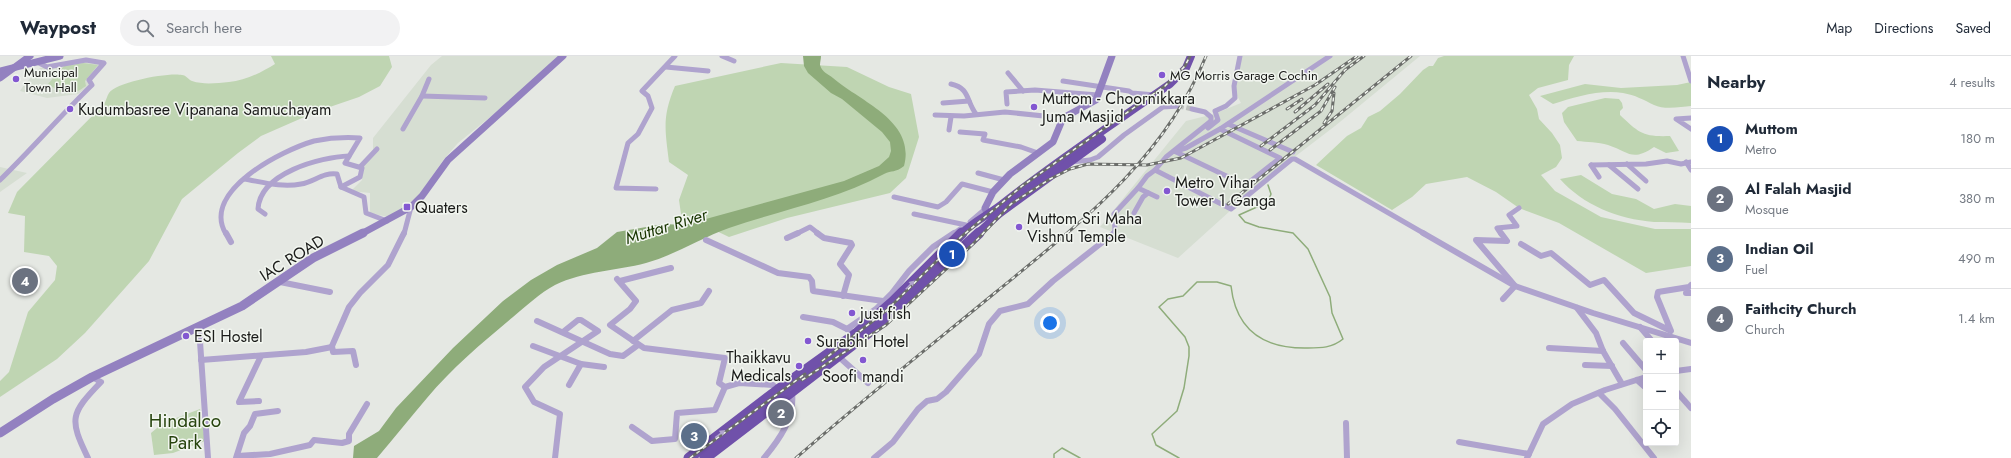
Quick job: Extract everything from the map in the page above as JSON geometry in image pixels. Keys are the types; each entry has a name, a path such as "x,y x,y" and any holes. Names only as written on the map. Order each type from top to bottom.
{"highway":[{"path":"689,458 772,402 792,393 839,357 902,305 999,214 1179,76 1186,68 1191,56"},
{"path":"705,458 772,402 778,390 893,302 970,225 986,212 1067,161 1174,87 1191,72 1198,56"}],"main road":[{"path":"0,78 30,56"},
{"path":"0,71 60,56"},
{"name":"IAC ROAD","path":"0,433 53,399 92,377 242,306 280,282 313,258 387,221 410,207 422,196 448,160 563,56"},
{"path":"986,212 991,196 1004,180 1053,142 1063,118 1096,100 1111,56"}],"street":[{"path":"656,189 616,188 628,143 638,134 643,122 652,108 648,96 642,91 675,56"},
{"path":"722,56 734,61"},
{"path":"1197,131 1215,124 1218,120 1214,111 1226,106 1235,98 1234,86 1240,56"},
{"path":"1174,151 1186,148 1220,129 1330,56"},
{"path":"1683,56 1691,81"},
{"path":"0,180 31,150 53,122 92,85 89,80 104,63 86,60 47,67 37,62"},
{"path":"666,67 708,71"},
{"path":"1008,73 1023,91"},
{"path":"403,129 422,96 428,79"},
{"path":"1063,81 1102,86 1129,91 1132,93 1155,95"},
{"path":"951,84 960,85 965,88 971,109 976,114"},
{"path":"1007,104 1006,92 1023,91 1098,95"},
{"path":"422,96 485,98"},
{"path":"943,103 969,101"},
{"path":"1067,161 1090,160 1098,157 1124,135 1163,107 1179,106"},
{"path":"874,458 893,442 918,409 927,401 937,399 946,392 979,354 982,341 989,324 1000,311 1028,304 1053,281 1113,234 1115,231 1114,214 1147,176 1155,170 1166,157 1211,121 1212,119 1205,112 1192,109"},
{"path":"935,116 951,117 1005,112 1063,118"},
{"path":"950,130 951,117"},
{"path":"1691,118 1676,119 1691,129"},
{"path":"1228,124 1293,152"},
{"path":"1174,151 1241,184 1247,184 1280,158 1220,129"},
{"path":"960,132 985,134 983,140 1021,147 1038,153"},
{"path":"231,242 222,226 222,212 227,199 244,179 261,165 283,153 309,142 335,138 360,138 345,163 360,167"},
{"path":"360,167 376,149"},
{"path":"265,214 258,209 258,199 273,183 288,171 300,165 329,157 349,156"},
{"path":"1155,170 1228,209 1231,209 1292,159 1295,159 1515,286 1577,308 1691,343"},
{"path":"1600,177 1591,166 1667,161 1678,164 1689,162 1691,170"},
{"path":"1627,164 1646,181"},
{"path":"1609,165 1638,189"},
{"path":"341,187 360,177 362,168 360,167"},
{"path":"244,179 273,183 304,184 331,173 337,174 341,187 364,197 366,213 387,221"},
{"path":"978,173 1004,180"},
{"path":"894,197 938,207 946,202 962,184 991,196"},
{"path":"1138,188 1157,197"},
{"path":"1134,213 1143,197 1148,193"},
{"path":"332,348 349,307 360,293 388,265 404,234 410,207"},
{"path":"1515,286 1476,240 1507,241 1497,228 1517,226 1510,215 1519,208"},
{"path":"803,317 833,322 852,332 862,319 883,301 909,271 933,248 986,212"},
{"path":"914,214 932,216 966,225"},
{"path":"787,238 810,227 824,238 851,243 852,246 840,264 849,275 843,296"},
{"path":"706,240 778,273 809,277 812,281 813,291 883,301"},
{"path":"1521,244 1541,256 1551,253 1590,285 1604,280 1634,313 1670,331 1657,297 1658,292 1690,287 1691,285"},
{"path":"671,268 618,280 636,301 630,309 610,325 644,348 725,358 719,383 725,387 739,383 773,385 778,390"},
{"path":"280,282 330,292"},
{"path":"1503,298 1515,286"},
{"path":"537,321 581,342 620,356 627,354 635,343 672,310 701,303 709,291"},
{"path":"1577,308 1596,333 1603,351 1622,384"},
{"path":"555,458 560,414 535,404 528,398 525,387 544,367 598,331 580,320 576,321 562,332"},
{"path":"199,327 208,458"},
{"path":"1640,327 1649,338"},
{"path":"1623,343 1643,366"},
{"path":"533,346 561,355 581,364 604,367"},
{"path":"201,360 261,356 332,348"},
{"path":"332,348 333,352 353,351 356,366"},
{"path":"1549,348 1603,351"},
{"path":"259,401 239,402 261,356"},
{"path":"839,357 868,383"},
{"path":"569,385 581,364"},
{"path":"1585,365 1612,366"},
{"path":"1679,371 1690,370"},
{"path":"88,458 75,428 74,419 81,406 101,382 92,377"},
{"path":"1458,442 1528,456 1543,424 1572,404 1599,392 1643,378"},
{"path":"1637,380 1643,385"},
{"path":"632,427 652,441 675,439 677,413 715,410 725,387"},
{"path":"1599,392 1615,409 1654,458"},
{"path":"764,458 783,432 793,401 792,393"},
{"path":"1679,394 1691,408"},
{"path":"278,411 255,414 250,426 244,433 236,457 270,454 310,445 314,440 349,441 349,434 367,404"},
{"path":"1346,423 1348,458"}],"shaded area":[{"path":"442,56 559,56 505,105 458,143 444,159 419,195 401,211 388,217 370,213 370,193 351,191 362,180 361,168 373,155 373,138 431,65"},
{"path":"1241,56 1420,56 1335,126 1262,182 1178,258 1100,227 1186,121 1214,114 1241,103 1234,90"},
{"path":"87,61 102,64 88,80 90,85 78,94 47,98 20,91 40,68"},
{"path":"0,167 27,173 0,192"}],"green space":[{"path":"271,56 389,56 392,67 380,86 359,97 318,111 261,136 182,199 149,261 85,333 57,359 0,397 0,381 9,372 28,312 55,280 57,266 49,256 24,252 25,216 8,213 17,192 104,104 109,93 114,89 122,85 155,76 175,74 183,75 192,81 201,83 241,80 253,76 275,64"},
{"path":"1444,56 1574,56 1569,65 1568,80 1538,88 1529,95 1537,109 1539,119 1552,133 1560,145 1562,158 1556,167 1541,175 1555,191 1601,217 1655,229 1691,229 1691,266 1646,273 1559,223 1519,208 1496,192 1467,177 1426,184 1412,197 1392,210 1316,165 1347,136 1361,128 1368,117 1380,111 1400,94 1423,70 1429,66 1433,66 1438,58"},
{"path":"83,63 98,65 85,81 86,86 80,90 67,94 58,91 48,84 64,66"},
{"path":"781,63 847,67 889,87 911,94 919,137 906,178 890,193 787,218 729,237 681,214 679,200 688,175 669,162 666,141 666,115 668,106 675,86"},
{"path":"1691,82 1691,106 1667,108 1658,107 1632,95 1615,92 1588,94 1553,104 1540,96 1585,84 1621,88 1677,85"},
{"path":"1605,98 1619,99 1623,108 1620,111 1620,115 1637,130 1647,135 1670,136 1679,151 1666,153 1654,147 1647,152 1635,155 1604,144 1577,141 1564,122 1562,113 1568,107"},
{"path":"1581,175 1612,194 1636,199 1654,209 1675,204 1691,206 1691,223 1654,222 1627,218 1602,209 1579,196 1560,179"},
{"name":"Hindalco Park","path":"200,409 205,441 173,453 154,455 151,433 163,423"}],"water":[{"name":"Muttar River","path":"803,56 821,56 820,65 824,71 884,114 902,137 906,150 904,166 898,170 887,173 828,198 729,228 657,260 635,266 577,277 555,285 528,304 457,366 427,398 377,458 353,458 354,446 379,431 396,408 453,348 503,301 531,280 557,265 597,248 617,232 664,224 684,225 844,181 879,166 889,157 891,151 890,142 882,132 842,99 831,93 808,73 804,66"}],"waterway":[{"path":"1179,458 1156,445 1152,434 1177,411 1184,388 1189,356 1189,347 1185,337 1159,307 1168,299 1183,296 1197,282 1217,282 1231,286 1234,302 1239,315 1246,326 1266,341 1292,347 1322,348 1331,346 1343,339 1332,313 1330,297 1308,249 1293,233 1259,227 1245,222 1239,215 1268,202 1271,194 1268,185"},
{"path":"1054,458 1054,454 1062,448 1080,458"}],"tunnel":[{"path":"1179,106 1192,109"}],"railway":[{"path":"822,361 888,309 961,237 1022,186 1165,86 1185,66 1190,56"},
{"path":"1137,165 1167,127 1188,93 1206,56"},
{"path":"1137,165 1147,165 1181,158 1315,85 1357,56"},
{"path":"1261,146 1315,105 1345,70 1364,56"},
{"path":"1228,204 1411,56"},
{"path":"1295,112 1328,84"},
{"path":"1270,150 1321,111 1335,87"},
{"path":"1324,123 1332,111 1334,93"},
{"path":"1287,109 1302,99"},
{"path":"802,380 886,325 973,244 1011,204 1050,179 1070,169 1088,164 1137,165"},
{"path":"796,458 870,395 1058,241 1117,187 1137,165"},
{"path":"690,458 805,374"}],"place":[{"name":"MG Morris Garage Cochin","path":"1162,75"},
{"name":"Municipal Town Hall","path":"16,79"},
{"name":"Muttom - Choornikkara Juma Masjid","path":"1034,107"},
{"name":"Kudumbasree Vipanana Samuchayam","path":"70,109"},
{"name":"Metro Vihar Tower 1 Ganga","path":"1167,191"},
{"name":"Quaters","path":"407,207"},
{"name":"Muttom Sri Maha Vishnu Temple","path":"1019,227"},
{"name":"Muttom","path":"952,254"},
{"name":"Faithcity Church","path":"25,281"},
{"name":"just fish","path":"852,313"},
{"name":"ESI Hostel","path":"186,336"},
{"name":"Surabhi Hotel","path":"808,341"},
{"name":"Soofi mandi","path":"863,360"},
{"name":"Thaikkavu Medicals","path":"799,366"},
{"name":"Al Falah Masjid","path":"781,413"},
{"name":"Indian Oil","path":"694,436"}]}
